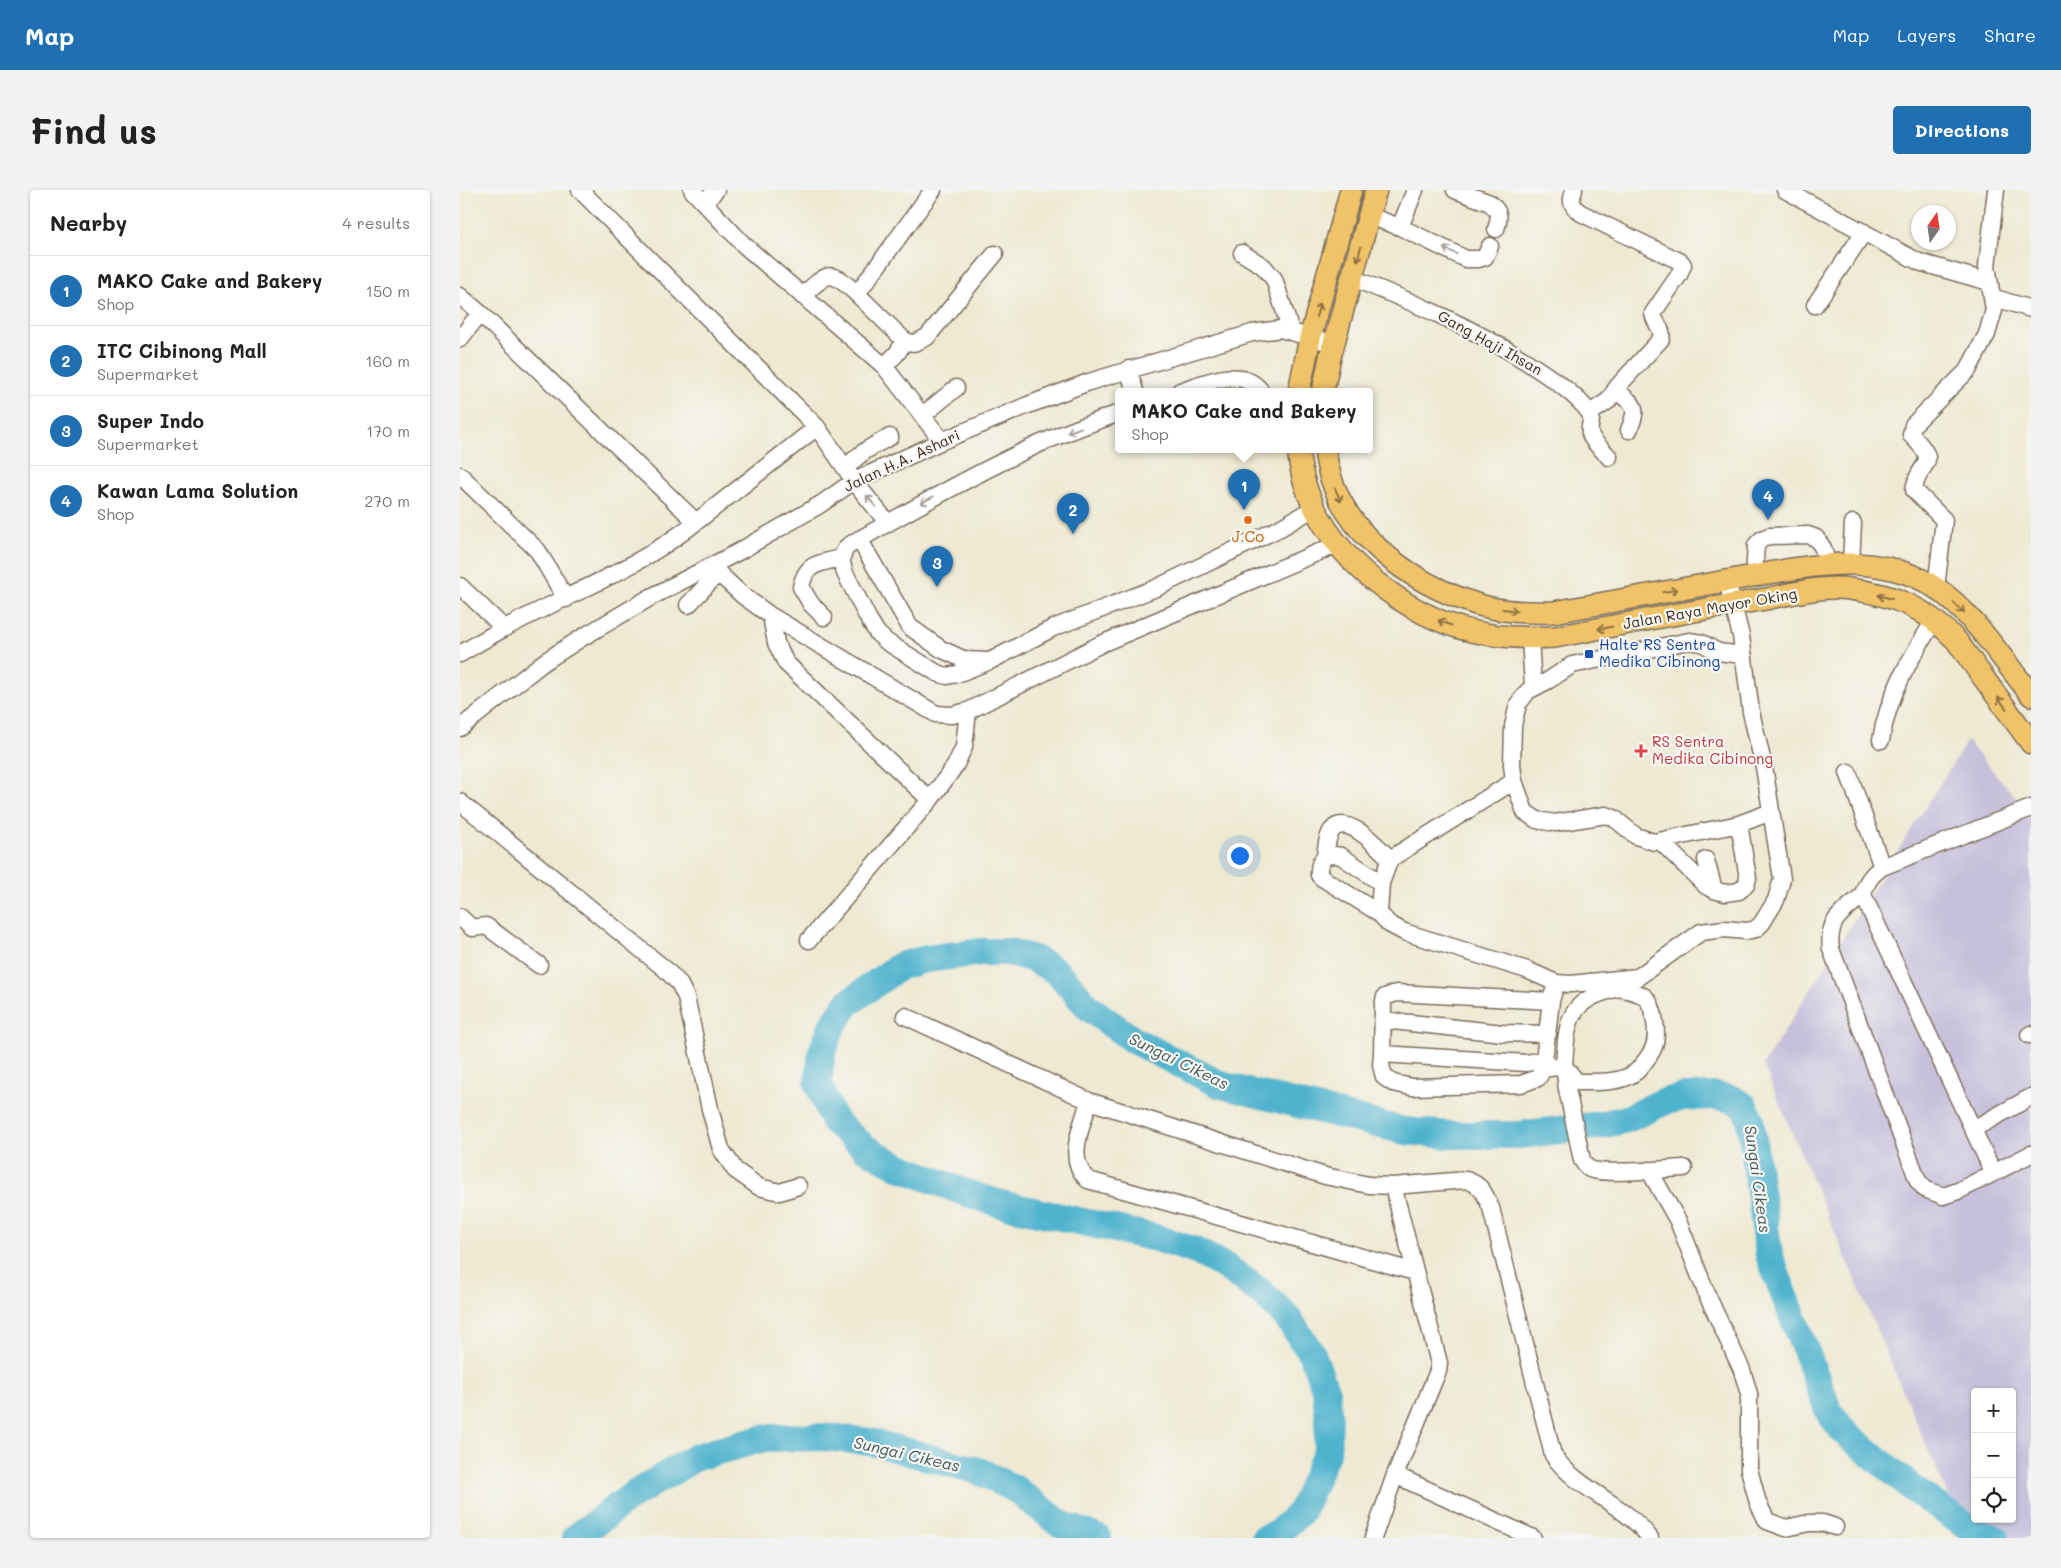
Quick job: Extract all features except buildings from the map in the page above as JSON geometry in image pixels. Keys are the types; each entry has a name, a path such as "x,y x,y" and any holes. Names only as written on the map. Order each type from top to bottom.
{"main road":[{"path":"1300,388 1300,334 1351,190"},
{"path":"1324,388 1376,190"},
{"name":"Jalan Raya Mayor Oking","path":"1298,453 1302,472 1317,511 1338,544 1366,574 1426,616 1456,627 1486,634 1530,638 1555,637 1805,592 1848,589 1873,593 1905,603 1935,619 1956,640 2031,742"},
{"name":"Jalan Raya Mayor Oking","path":"1326,453 1329,471 1339,498 1357,527 1389,560 1441,589 1479,605 1532,613 1554,612 1754,576 1851,564 1904,573 1936,588 1959,608 1986,637 2031,694"}],"street":[{"path":"580,190 817,427 850,475 887,522"},
{"path":"692,190 710,196 744,245 884,366 942,441"},
{"path":"857,294 933,190"},
{"path":"1400,228 1415,190"},
{"path":"1456,190 1490,203 1495,207 1499,212 1496,229"},
{"path":"1574,190 1572,197 1573,208 1681,262 1683,266 1679,275 1653,312 1661,330 1661,340 1615,390 1608,401 1590,413 1592,437 1609,457"},
{"path":"1785,190 1919,262 1990,290 2031,309"},
{"path":"1936,588 1944,520 1914,490 1927,459 1926,452 1910,435 1910,430 1920,417 1968,370 1987,334 1994,310 1987,266 1996,190"},
{"path":"1369,216 1400,228 1466,259 1479,259 1485,256 1490,246"},
{"path":"1815,305 1864,232"},
{"path":"1242,253 1263,266 1274,279 1300,334"},
{"path":"802,296 822,278 828,275 836,276 903,339 914,344 927,337 995,254"},
{"name":"Gang Haji Ihsan","path":"1352,278 1427,308 1487,338 1553,379 1590,413"},
{"path":"460,296 480,313 696,522"},
{"path":"460,339 480,313"},
{"name":"Jalan H.A. Ashari","path":"460,728 544,662 651,597 715,570 821,504 850,475 942,441 1028,405 1128,369 1252,333 1271,329 1300,334 1334,344"},
{"path":"884,366 898,352 902,346 903,339"},
{"path":"1128,369 1134,388"},
{"path":"1190,388 1218,379 1240,377 1250,381 1257,388"},
{"path":"923,415 956,388"},
{"path":"1615,390 1633,407 1635,415 1629,430"},
{"path":"1115,415 1039,444 977,474 887,522 848,546 843,551 841,558 844,574 878,634 936,674 947,676 966,672 1053,628 1156,588 1317,511"},
{"path":"460,654 504,628 566,599 655,552 817,427"},
{"path":"850,475 863,451 890,437"},
{"path":"460,474 538,551 566,599"},
{"path":"1851,564 1853,523"},
{"path":"1754,576 1756,546 1762,539 1769,536 1808,536 1816,538 1823,548 1828,566"},
{"path":"859,539 910,627 941,649 965,660 990,661"},
{"path":"688,605 715,570 742,595 771,616 936,714 952,716 992,700 1025,681 1101,644 1338,544"},
{"path":"824,617 811,604 801,587 803,575 811,566 841,558"},
{"path":"1381,883 1341,856 1333,854 1322,859 1319,868 1319,875 1379,913 1389,924 1404,932 1527,970 1556,983 1571,984 1638,977 1701,932 1724,930 1746,932 1756,928 1776,900 1782,879 1764,766 1751,712 1741,636 1727,581"},
{"path":"460,586 504,628"},
{"path":"771,616 776,643 786,663 930,800"},
{"path":"1881,740 1885,718 1897,686 1935,619"},
{"path":"1530,638 1533,687"},
{"path":"1744,655 1718,652 1702,643 1689,641 1572,665 1523,694 1516,712 1512,751 1514,781 1525,812 1537,820 1555,823 1606,814 1614,818 1636,836 1654,842 1739,824 1772,812"},
{"path":"809,940 930,800 960,758 964,747 968,711"},
{"path":"1848,772 1882,867"},
{"path":"1379,913 1381,883 1390,859 1514,781"},
{"path":"460,802 666,969 679,983 686,997 710,1109 721,1149 735,1170 759,1187 780,1192 798,1186"},
{"path":"2031,808 1882,867 1872,874 1866,884 1863,895 1834,921 1829,935 1831,949 1918,1181 1934,1194 1943,1196 1958,1191 2031,1154"},
{"path":"1661,842 1706,886 1724,892 1739,892 1746,885 1748,878 1739,824"},
{"path":"1325,857 1327,842 1333,829 1338,826 1345,826 1369,837 1390,859"},
{"path":"1706,860 1714,890"},
{"path":"1863,895 1993,1172"},
{"path":"460,917 472,928 486,926 539,965"},
{"path":"1382,1054 1564,1066 1577,1082 1618,1080 1636,1071 1653,1048 1655,1032 1652,1012 1643,995 1638,977"},
{"path":"1551,1001 1396,993 1385,997 1381,1065 1384,1077 1393,1083 1412,1087 1521,1084 1538,1078 1544,1064 1551,1001 1556,983"},
{"path":"1643,995 1619,988 1588,999 1576,1008 1566,1034 1564,1066 1566,1088 1582,1160 1586,1168 1593,1170 1684,1168"},
{"path":"905,1016 1089,1102 1325,1176 1369,1186 1466,1180 1474,1182 1481,1188 1491,1208 1553,1454 1568,1471 1641,1526 1650,1538"},
{"path":"1383,1020 1503,1033 1548,1034"},
{"path":"1973,1129 2031,1097"},
{"path":"1089,1102 1075,1153 1079,1170 1088,1180 1415,1272"},
{"path":"1649,1170 1678,1221 1708,1297 1742,1370 1749,1394 1749,1469 1758,1503 1767,1521 1786,1528 1809,1523 1823,1523 1835,1527"},
{"path":"1373,1538 1395,1475 1438,1371 1439,1363 1393,1186"},
{"path":"1395,1475 1533,1538"}],"shaded area":[{"path":"1967,741 2031,815 2031,1538 1966,1538 1763,1065"}],"waterway":[{"name":"Sungai Cikeas","path":"1265,1538 1278,1533 1301,1512 1327,1451 1329,1421 1326,1392 1312,1354 1286,1316 1262,1293 1226,1267 1196,1251 1156,1238 1001,1204 966,1193 900,1167 865,1148 834,1121 818,1083 822,1052 832,1026 848,1003 900,966 926,959 981,952 1009,952 1034,959 1053,969 1088,1007 1133,1040 1221,1085 1405,1131 1449,1135 1519,1135 1601,1125 1627,1119 1663,1102 1684,1097 1716,1096 1732,1099 1744,1106 1750,1119 1769,1255 1829,1412 1844,1432 1921,1495 1974,1531 1996,1538"},
{"name":"Sungai Cikeas","path":"575,1538 633,1495 696,1457 765,1438 822,1437 871,1442 979,1471 1015,1489 1061,1524 1098,1538"}],"place":[{"name":"MAKO Cake and Bakery","path":"1244,510"},
{"name":"J.Co","path":"1248,520"},
{"name":"Kawan Lama Solution","path":"1768,520"},
{"name":"ITC Cibinong Mall","path":"1073,534"},
{"name":"Super Indo","path":"937,587"},
{"name":"Halte RS Sentra Medika Cibinong","path":"1589,654"},
{"name":"RS Sentra Medika Cibinong","path":"1641,751"}]}
